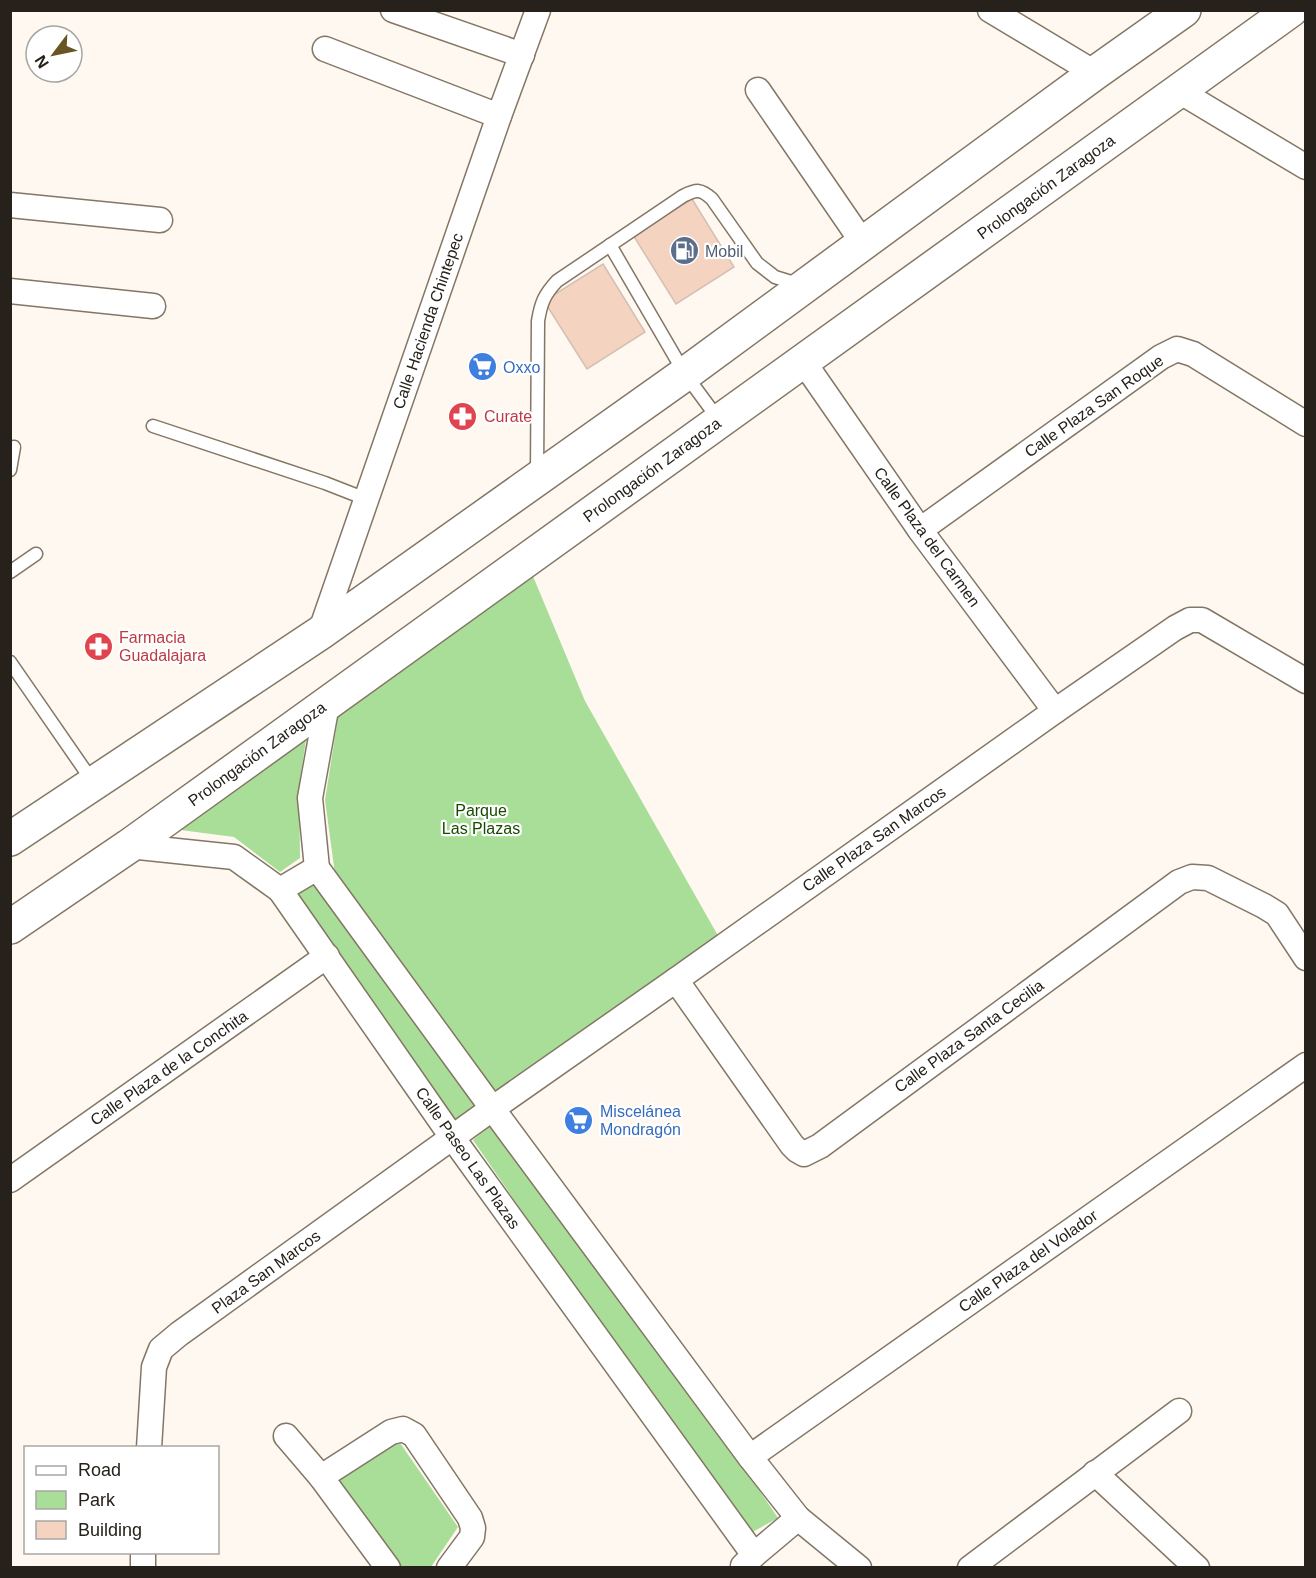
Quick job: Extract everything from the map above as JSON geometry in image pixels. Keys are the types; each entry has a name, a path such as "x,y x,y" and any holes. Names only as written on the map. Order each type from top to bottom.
{"main road":[{"path":"10,839 320,633 685,374 1184,10"},
{"name":"Prolongación Zaragoza","path":"10,927 129,846 1291,10"}],"street":[{"path":"393,10 522,55"},
{"name":"Calle Hacienda Chintepec","path":"320,633 538,10"},
{"path":"990,10 1095,73"},
{"path":"325,49 500,116"},
{"path":"758,90 863,243"},
{"path":"1179,91 1305,167"},
{"path":"10,205 160,220"},
{"path":"10,291 153,306"},
{"name":"Calle Plaza San Roque","path":"920,530 1161,357 1176,349 1193,354 1305,424"},
{"name":"Calle Plaza del Carmen","path":"803,361 920,530 1055,711"},
{"name":"Calle Plaza San Marcos","path":"452,1137 1175,628 1190,620 1202,620 1305,681"},
{"path":"327,704 310,798 317,868 750,1457 798,1518 859,1568"},
{"name":"Calle Paseo Las Plazas","path":"129,846 234,857 280,890 748,1561"},
{"path":"280,890 317,868"},
{"name":"Calle Plaza Santa Cecilia","path":"676,980 792,1145 804,1154 820,1146 1179,882 1192,877 1208,878 1277,914 1305,957"},
{"name":"Calle Plaza de la Conchita","path":"10,1180 327,956"},
{"name":"Calle Plaza del Volador","path":"750,1457 1305,1065"},
{"name":"Plaza San Marcos","path":"149,1446 154,1367 161,1349 452,1137"},
{"path":"970,1568 1179,1411"},
{"path":"321,1477 391,1432 404,1429 414,1435 470,1518 473,1528 472,1537 449,1568"},
{"path":"286,1436 321,1477 388,1568"},
{"path":"1095,1473 1197,1568"},
{"path":"748,1561 798,1518"}],"lane":[{"path":"537,479 538,321 546,292 556,281 683,195 692,191 703,191 712,198 757,263 775,277 805,286"},
{"path":"610,245 685,374 720,421"},
{"path":"153,426 325,483 366,499"},
{"path":"10,470 14,447"},
{"path":"10,572 36,554"},
{"path":"10,662 93,783"}],"green space":[{"name":"Parque Las Plazas","path":"530,569 585,701 721,941 499,1100 335,874 325,800 340,705"},
{"path":"307,733 299,786 300,858 280,872 234,837 173,829"},
{"path":"315,879 486,1107 453,1131 293,895"},
{"path":"495,1122 778,1518 745,1536 473,1140"},
{"path":"398,1440 458,1527 431,1567 400,1567 336,1479"}],"building":[{"name":"Mobil","path":"692,199 734,267 676,304 633,235"},
{"path":"603,264 645,332 587,369 544,301"}],"place":[{"name":"Mobil","path":"684,251"},
{"name":"Oxxo","path":"482,367"},
{"name":"Curate","path":"463,416"},
{"name":"Farmacia Guadalajara","path":"98,646"},
{"name":"Miscelánea Mondragón","path":"579,1120"}]}
